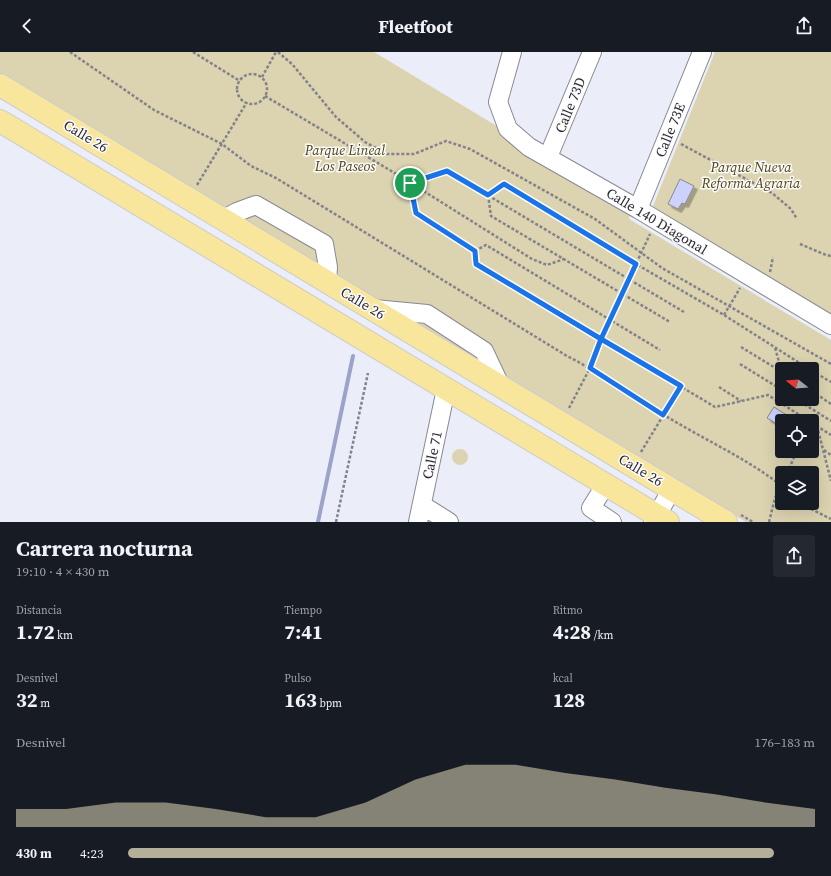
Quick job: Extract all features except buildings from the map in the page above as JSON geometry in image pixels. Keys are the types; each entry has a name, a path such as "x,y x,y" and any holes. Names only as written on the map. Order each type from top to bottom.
{"main road":[{"name":"Calle 26","path":"0,84 726,522"},
{"path":"0,121 606,484 659,520"}],"street":[{"name":"Calle 140 Diagonal","path":"512,52 498,102 508,129 529,147 657,220 831,326"},
{"name":"Calle 73D","path":"548,157 592,52"},
{"name":"Calle 73E","path":"638,209 702,52"},
{"path":"224,219 237,212 256,205 324,244 328,267 327,282"},
{"name":"Calle 71","path":"420,514 446,389"},
{"path":"606,484 590,508 612,522"},
{"path":"659,520 672,489"},
{"path":"420,514 449,522"}],"path":[{"path":"70,52 154,110 222,144 251,166 276,178 567,356 590,368 663,415 765,472 775,480"},
{"path":"193,52 240,81"},
{"path":"262,77 277,52 292,64 336,117 365,142 387,154 414,154 446,141 470,149 595,219 662,268 730,305 831,364"},
{"path":"257,74 262,77 267,87 263,99 255,103 247,102 240,95 238,86 240,81 247,75 257,74"},
{"path":"265,96 410,183 532,259 547,265 564,259"},
{"path":"196,187 247,102"},
{"path":"677,141 772,193 791,209 797,219"},
{"path":"410,183 447,171 684,312"},
{"path":"410,183 416,213 475,251"},
{"path":"488,195 504,184 636,264 724,315 798,362"},
{"path":"488,195 491,216 670,322"},
{"path":"567,411 590,368 601,339 657,220"},
{"path":"800,244 831,256"},
{"path":"475,251 486,245 660,350"},
{"path":"475,251 476,264 715,407 768,395 798,414"},
{"path":"770,275 773,257"},
{"path":"724,315 748,275"},
{"path":"742,347 775,368"},
{"path":"775,348 779,362"},
{"path":"740,364 775,386"},
{"path":"336,522 368,373"},
{"path":"819,375 831,382"},
{"path":"640,454 681,386"},
{"path":"719,387 741,401"},
{"path":"819,396 831,404"},
{"path":"807,406 831,421"},
{"path":"819,427 831,435"},
{"path":"819,433 831,481"},
{"path":"824,450 831,454"},
{"path":"769,522 775,496"},
{"path":"813,510 831,519"}],"green space":[{"name":"Parque Lineal Los Paseos","path":"0,52 374,52 631,207 629,219 831,340 831,522 746,522 0,74"},
{"name":"Parque Nueva Reforma Agraria","path":"715,52 831,52 831,317 653,209"},
{"path":"460,449 467,454 468,457 463,464 460,465 453,460 452,457 457,450"}],"waterway":[{"path":"318,522 353,356"}],"route":[{"path":"410,183 416,213 475,251 476,264 601,339 590,368 663,415 681,386 601,339 636,264 504,184 488,195 447,171 410,183"}]}
